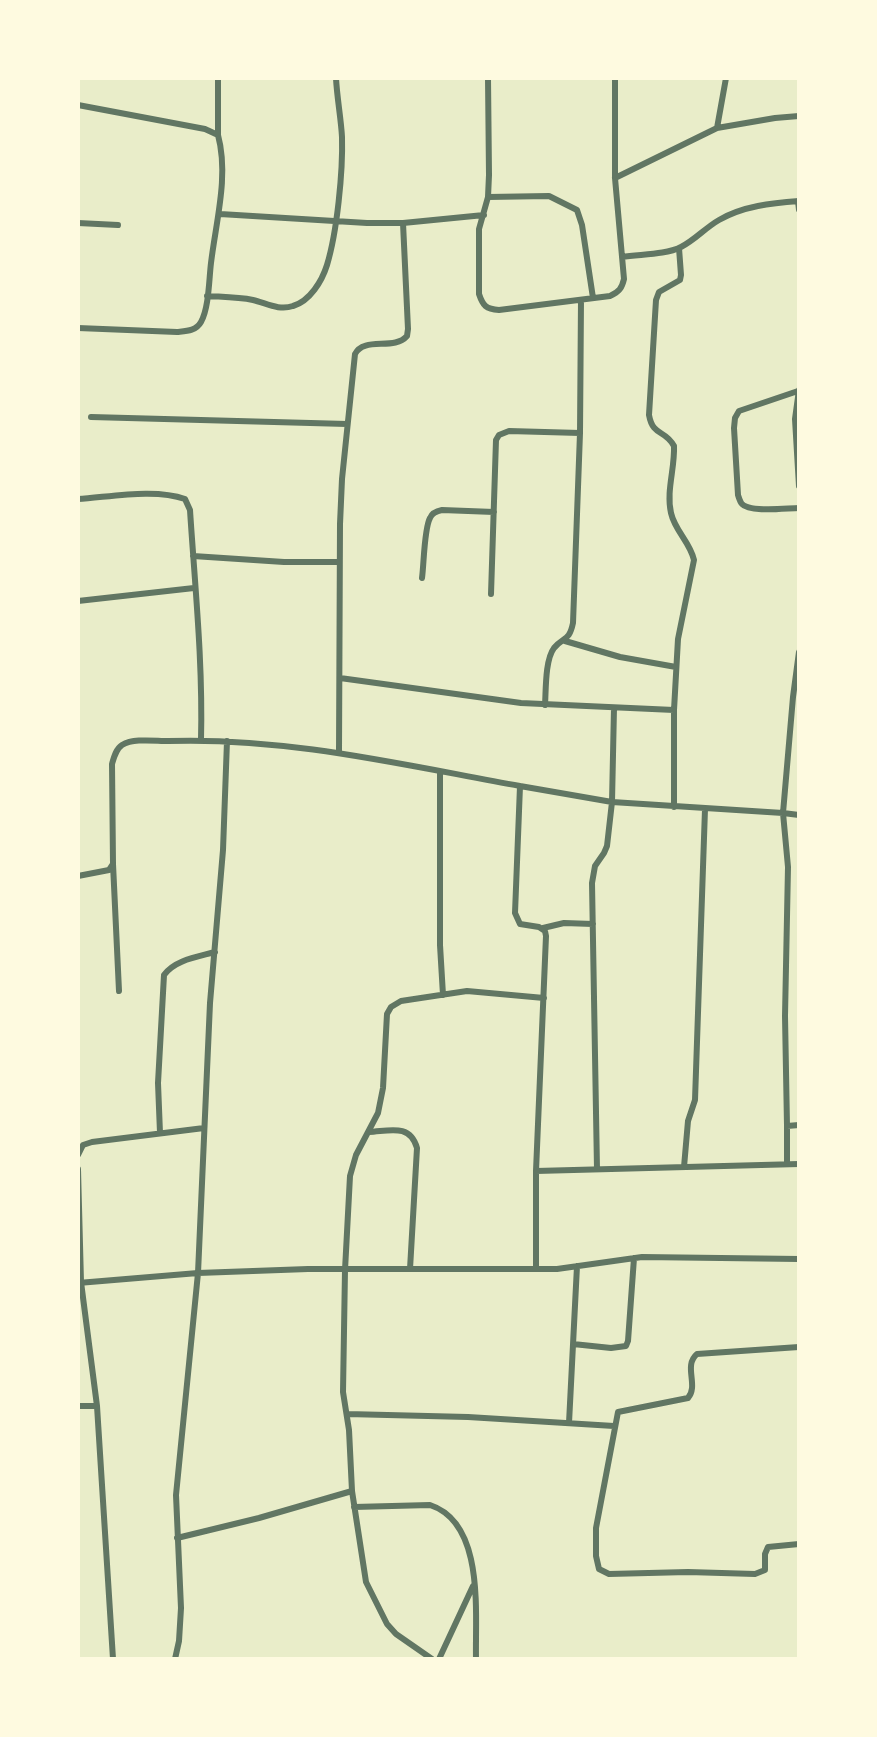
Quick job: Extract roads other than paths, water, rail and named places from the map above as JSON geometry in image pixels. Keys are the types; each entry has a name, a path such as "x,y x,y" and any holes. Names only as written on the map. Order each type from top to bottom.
{"street":[{"path":"78,328 190,331 202,321 219,214 222,149 218,135 219,78"},
{"path":"207,296 245,298 275,307 292,307 304,301 316,288 327,266 336,220 342,139 336,78"},
{"path":"488,78 489,175 488,197 479,229 479,294 482,303 488,309 499,310 593,298 618,293 623,286 615,178 615,78"},
{"path":"717,128 726,78"},
{"path":"78,105 205,129 218,135"},
{"path":"615,178 717,128 799,116"},
{"path":"488,197 549,196 577,210 582,225 593,298"},
{"path":"622,257 679,248 719,220 738,211 765,204 799,201 799,210"},
{"path":"219,214 403,223 484,215"},
{"path":"78,223 118,225"},
{"path":"339,752 339,562 342,479 355,354 364,346 396,343 407,336 403,223"},
{"path":"674,807 676,667 682,615 694,560 692,549 675,526 671,513 670,486 675,456 674,446 670,438 650,425 648,415 656,300 658,292 680,280 679,248"},
{"path":"545,705 550,656 571,633 574,604 580,433 581,300"},
{"path":"799,486 795,419 799,390 740,411 735,418 734,428 738,495 742,504 757,509 799,508"},
{"path":"91,417 347,424"},
{"path":"491,594 498,435 509,431 580,433"},
{"path":"78,500 153,494 175,495 185,499 190,510 202,692 201,740"},
{"path":"422,578 428,526 430,517 435,512 442,510 494,512"},
{"path":"193,556 284,562 339,562"},
{"path":"78,601 194,588"},
{"path":"565,640 620,657 676,667"},
{"path":"787,1164 785,1040 788,867 783,813 799,652"},
{"path":"340,678 545,705 674,710"},
{"path":"597,1169 592,873 607,846 612,802 614,708"},
{"path":"175,1659 179,1641 181,1608 176,1496 198,1273 204,1128 223,850 226,741"},
{"path":"119,991 113,864 112,765 115,753 122,745 133,742 226,741 339,752 612,802 799,815"},
{"path":"440,771 440,934 443,995"},
{"path":"520,786 515,913 520,924 543,928 564,923 593,924"},
{"path":"684,1167 688,1121 695,1100 705,809"},
{"path":"78,876 109,870 113,864"},
{"path":"536,1269 536,1171 546,936 543,928"},
{"path":"160,1133 159,1083 164,975 169,968 178,963 215,952"},
{"path":"432,1659 396,1634 387,1624 366,1582 352,1491 347,1414 343,1392 345,1269 350,1176 356,1155 378,1113 383,1088 387,1014 391,1007 401,1001 468,990 544,998"},
{"path":"787,1126 799,1125"},
{"path":"78,1155 83,1145 92,1142 204,1128"},
{"path":"369,1132 401,1130 409,1133 415,1139 417,1148 410,1269"},
{"path":"536,1171 799,1164"},
{"path":"78,1169 80,1283 97,1406 113,1659"},
{"path":"80,1283 198,1273 345,1269 536,1269 634,1258 677,1256 799,1259"},
{"path":"573,1344 611,1348 626,1346 634,1258"},
{"path":"569,1423 577,1266"},
{"path":"799,1347 697,1354 690,1364 692,1394 688,1398 683,1401 621,1410 616,1415 596,1528 597,1564 603,1573 760,1574 765,1570 765,1554 768,1548 799,1544"},
{"path":"78,1406 97,1406"},
{"path":"347,1414 468,1417 614,1426"},
{"path":"177,1538 352,1491"},
{"path":"354,1506 430,1505 440,1508 456,1523 468,1545 474,1583 477,1659"},
{"path":"439,1659 474,1583"}]}
